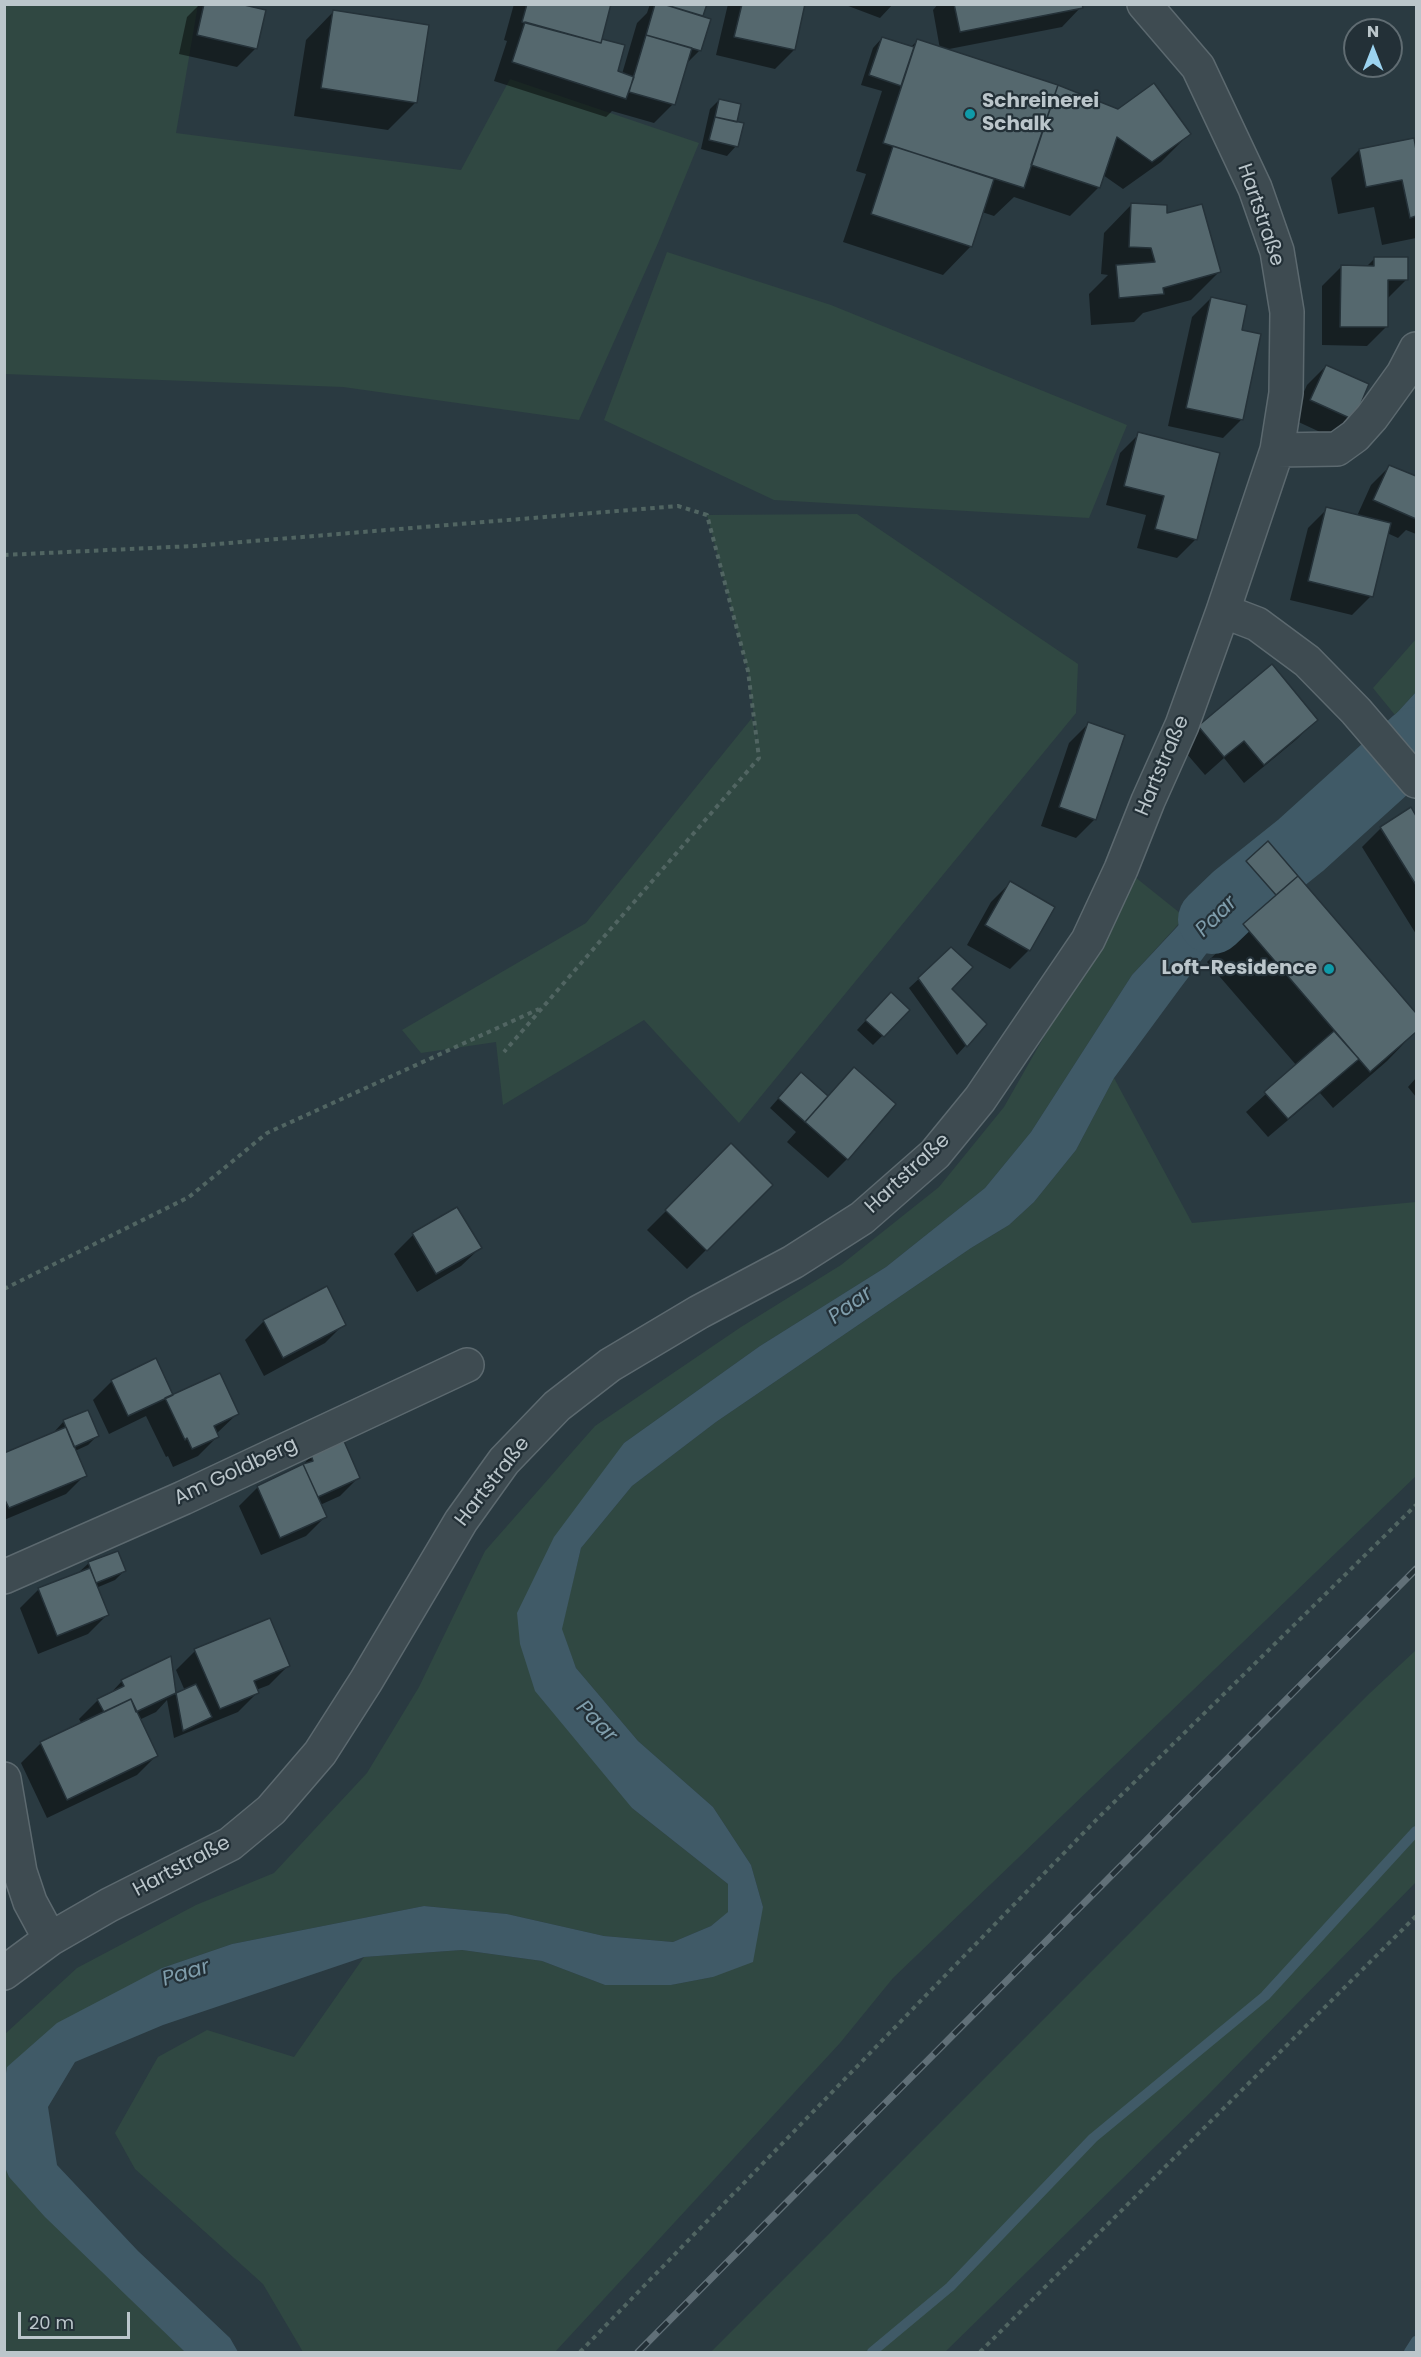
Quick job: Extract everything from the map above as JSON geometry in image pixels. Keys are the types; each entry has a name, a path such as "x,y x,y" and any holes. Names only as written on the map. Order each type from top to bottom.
{"street":[{"name":"Hartstraße","path":"4,1973 50,1939 109,1905 230,1844 271,1810 320,1753 467,1512 504,1461 557,1406 610,1365 699,1312 793,1262 861,1218 935,1154 980,1099 1088,940 1182,725 1277,450 1286,393 1287,312 1277,251 1255,188 1198,67 1144,4"},
{"path":"1277,450 1337,449 1355,436 1372,417 1402,374 1416,349"},
{"path":"1223,611 1257,624 1306,661 1356,711 1416,781"},
{"name":"Am Goldberg","path":"4,1577 183,1498 467,1365"},
{"path":"4,1779 20,1872 30,1902 50,1939"}],"path":[{"path":"4,555 193,546 678,506 706,514 748,671 759,758 504,1052"},
{"path":"4,1289 189,1197 267,1133 542,1008"},
{"path":"580,2352 1098,1818 1416,1505"},
{"path":"980,2352 1416,1916"}],"green space":[{"path":"5,4 198,5 176,133 461,170 510,79 699,143 658,243 579,420 343,387 5,374"},
{"path":"667,252 831,305 1127,425 1089,518 774,500 604,420"},
{"path":"857,514 1078,664 1076,713 739,1123 644,1020 503,1105 496,1042 421,1053 402,1030 586,923 752,718 757,741 748,671 707,515"},
{"path":"1416,639 1416,692 1395,715 1373,688"},
{"path":"1135,877 1185,917 1132,975 1031,1132 985,1188 886,1267 760,1346 624,1443 518,1612 632,1808 728,1884 729,1912 711,1926 673,1942 604,1936 507,1914 424,1906 232,1944 162,1968 7,2067 5,2085 5,2034 77,1968 196,1905 274,1873 367,1773 419,1687 485,1551 595,1426 741,1327 841,1265 939,1187 1004,1107"},
{"path":"1114,1078 1192,1223 1416,1202 1416,1476 893,1978 840,2043 555,2352 303,2352 263,2284 135,2169 115,2133 158,2057 207,2030 294,2057 364,1957 462,1950 542,1961 605,1985 671,1985 713,1977 763,1907 751,1865 713,1807 638,1741 576,1668 561,1629 581,1548 632,1486 716,1422 971,1248 1009,1225 1034,1202 1076,1150"},
{"path":"1416,1650 1416,1882 1206,2097 945,2352 711,2352 1370,1693"},
{"path":"4,2165 9,2177 185,2352 5,2352"}],"water":[{"path":"1416,692 1416,766 1392,790 1307,859 1275,826 1395,715"},
{"path":"1243,860 1270,892 1209,950 1114,1078 1076,1150 1034,1202 1009,1225 971,1248 716,1422 632,1486 581,1548 562,1629 576,1668 638,1741 713,1807 751,1865 763,1907 753,1962 713,1977 671,1985 605,1985 542,1961 462,1950 364,1957 163,2025 75,2062 48,2107 57,2165 138,2251 230,2338 238,2352 185,2352 45,2217 9,2177 4,2165 4,2085 7,2067 57,2023 162,1968 232,1944 424,1906 507,1914 604,1936 673,1942 711,1926 728,1912 728,1884 632,1808 535,1691 520,1644 517,1613 554,1537 624,1443 760,1346 886,1267 985,1188 1031,1132 1132,975 1220,881"}],"building":[{"path":"204,4 240,4 266,10 257,49 197,35"},
{"path":"527,4 611,4 601,43 522,22"},
{"path":"655,4 663,4 711,19 701,51 646,35"},
{"path":"663,4 707,4 703,16"},
{"path":"742,4 805,4 795,50 734,37"},
{"path":"954,4 1082,4 1083,8 960,32"},
{"path":"333,10 429,25 417,103 321,88"},
{"path":"525,22 601,43 602,39 625,45 618,71 634,77 626,99 512,62"},
{"path":"646,35 692,48 675,105 629,92"},
{"path":"882,37 914,47 901,86 869,75"},
{"name":"Schreinerei Schalk","path":"917,39 1058,85 1024,188 883,143"},
{"path":"1154,83 1191,134 1152,162 1117,137 1100,188 1031,165 1058,85 1118,109"},
{"path":"719,99 741,104 737,122 715,117"},
{"path":"715,117 744,123 738,147 709,140"},
{"path":"1414,138 1416,216 1410,218 1402,180 1366,187 1359,149"},
{"path":"893,146 994,179 972,247 871,214"},
{"path":"1131,203 1167,205 1167,213 1202,204 1221,272 1163,288 1164,294 1119,298 1116,265 1155,262 1151,248 1129,247"},
{"path":"1374,257 1408,257 1408,280 1388,280 1388,327 1340,327 1341,265 1374,266"},
{"path":"1211,297 1247,305 1242,330 1261,334 1243,420 1186,408"},
{"path":"1326,365 1369,384 1354,420 1310,400"},
{"path":"1138,432 1220,453 1197,540 1155,529 1164,496 1124,486"},
{"path":"1389,465 1416,476 1416,519 1373,500"},
{"path":"1326,507 1391,523 1373,597 1308,581"},
{"path":"1272,664 1318,720 1264,765 1244,741 1224,757 1198,726"},
{"path":"1088,722 1125,735 1096,820 1059,807"},
{"path":"1411,807 1416,816 1416,885 1380,827"},
{"path":"1268,841 1298,876 1276,895 1246,861"},
{"name":"Loft-Residence","path":"1298,876 1416,1013 1416,1032 1370,1072 1243,924"},
{"path":"1010,881 1055,907 1030,951 985,925"},
{"path":"951,947 973,967 952,989 987,1024 967,1047 918,978"},
{"path":"891,992 910,1010 884,1037 865,1020"},
{"path":"1334,1031 1359,1059 1288,1119 1264,1092"},
{"path":"854,1067 896,1104 848,1160 805,1122"},
{"path":"801,1072 828,1096 805,1122 778,1098"},
{"path":"731,1143 773,1185 707,1251 665,1210"},
{"path":"457,1207 482,1248 436,1274 412,1233"},
{"path":"327,1286 346,1325 283,1358 263,1320"},
{"path":"156,1358 173,1395 128,1416 111,1380"},
{"path":"220,1373 239,1414 214,1426 219,1437 192,1449 187,1438 185,1440 165,1398"},
{"path":"88,1410 99,1436 74,1447 63,1420"},
{"path":"66,1427 87,1476 9,1508 4,1498 4,1453"},
{"path":"344,1441 360,1478 318,1497 303,1464 313,1461 311,1455"},
{"path":"303,1464 327,1517 280,1538 257,1486"},
{"path":"118,1551 126,1571 96,1583 88,1562"},
{"path":"90,1568 109,1615 57,1636 38,1588"},
{"path":"270,1618 290,1666 254,1681 259,1693 220,1709 194,1649"},
{"path":"171,1656 176,1693 136,1712 131,1699 104,1712 97,1699 124,1686 121,1680"},
{"path":"196,1684 212,1717 183,1731 176,1693"},
{"path":"131,1699 158,1756 67,1800 40,1742"}],"waterway":[{"name":"Paar","path":"1212,920 1236,897 1301,845 1416,741"},
{"path":"872,2352 950,2287 1093,2138 1265,1996 1416,1831"},
{"path":"1409,2352 1416,2341"}],"railway":[{"path":"638,2352 1416,1569"}],"place":[{"name":"Schreinerei Schalk","path":"970,114"},
{"name":"Loft-Residence","path":"1329,969"}]}
